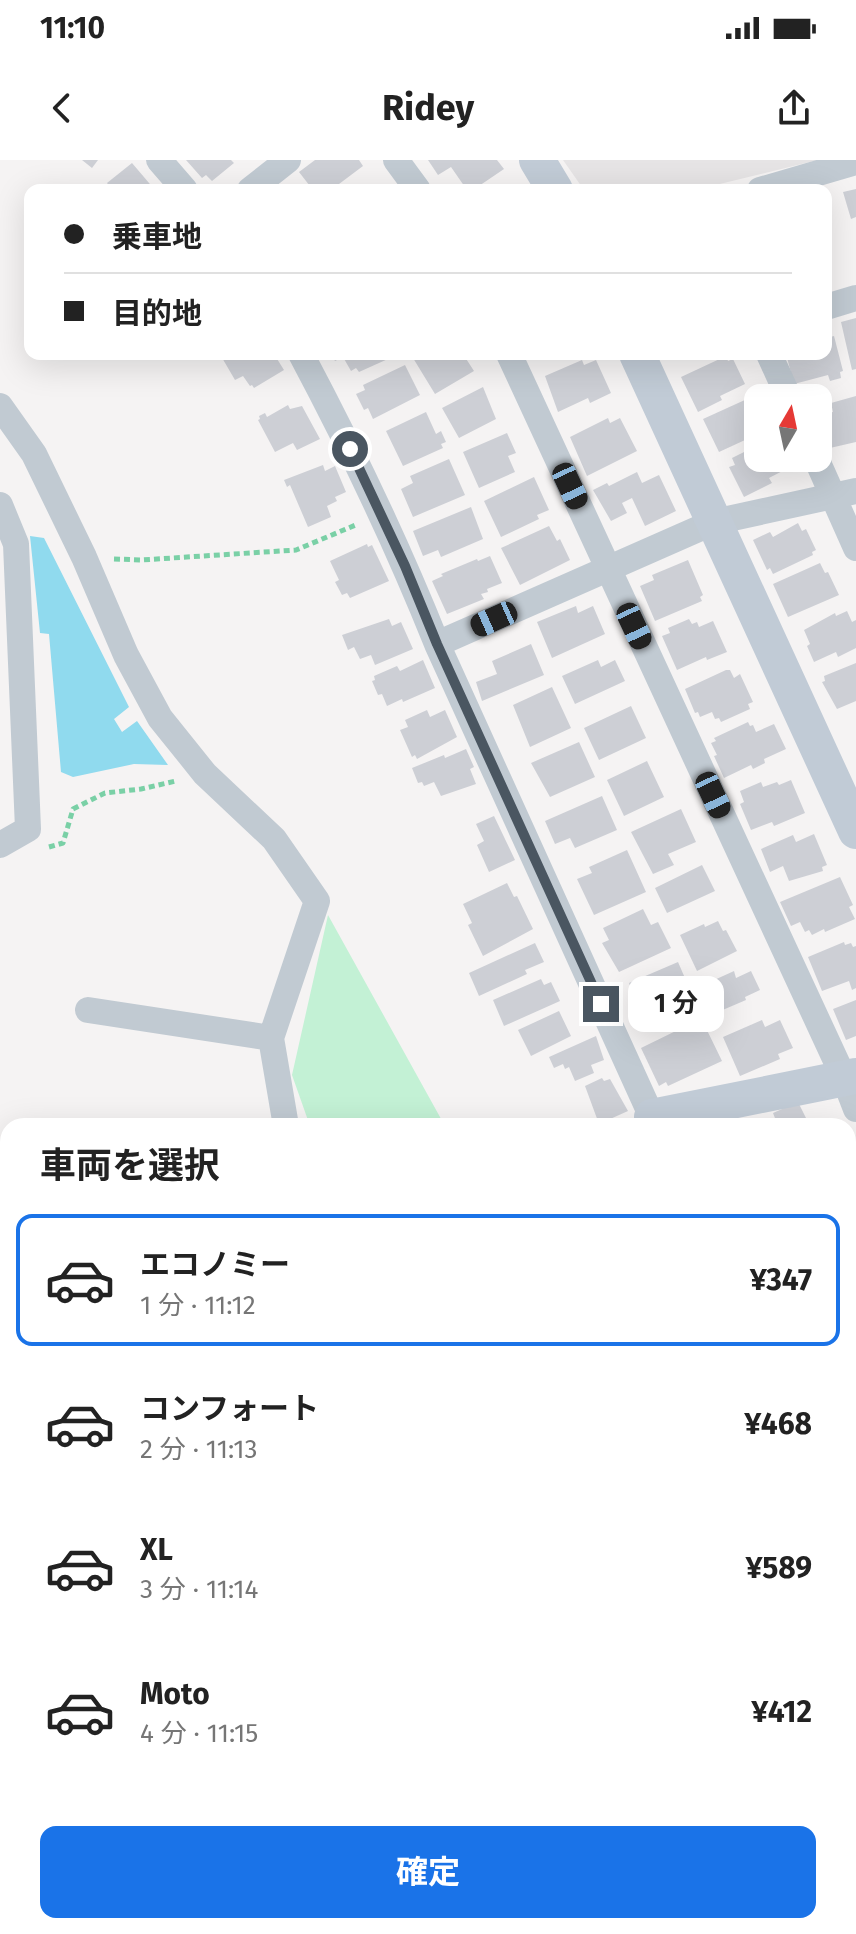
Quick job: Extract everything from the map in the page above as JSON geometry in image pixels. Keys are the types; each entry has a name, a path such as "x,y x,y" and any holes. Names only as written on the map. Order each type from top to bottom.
{"street":[{"path":"159,160 180,184"},
{"path":"258,184 288,160"},
{"path":"396,160 414,184"},
{"path":"537,160 551,184"},
{"path":"781,184 856,162"},
{"path":"832,305 856,298"},
{"path":"304,360 381,514 653,1118"},
{"path":"512,360 852,1088 672,1118"},
{"path":"640,360 856,831"},
{"path":"772,360 783,384"},
{"path":"0,406 34,454 84,557 126,655 153,705 205,774 274,839 317,901 271,1038 285,1118"},
{"path":"827,472 845,494 856,548"},
{"path":"437,644 714,522 845,494"},
{"path":"0,505 16,544 28,829 0,845"},
{"path":"88,1010 271,1038"}],"path":[{"path":"84,557 141,560 296,550 381,514"},
{"path":"63,843 73,809 105,793 141,789 205,774"}],"shaded area":[{"path":"563,160 818,160 720,184 580,184"}],"green space":[{"path":"328,915 441,1118 307,1118 292,1075"}],"water":[{"path":"30,536 44,538 129,707 114,719 122,732 137,721 168,765 134,764 73,777 61,772 49,634 40,633"}],"building":[{"path":"82,160 98,160 92,168"},
{"path":"186,160 231,160 234,163 212,181 206,175 202,178"},
{"path":"315,160 359,160 363,166 339,184 308,184 299,172"},
{"path":"428,160 497,160 504,169 482,184 463,184 451,167 438,175"},
{"path":"132,163 150,184 108,184"},
{"path":"856,189 856,217 851,219 843,192"},
{"path":"856,318 856,369 852,370 841,322"},
{"path":"834,336 843,371 840,372 841,378 830,381 828,375 794,384 788,360 832,360"},
{"path":"223,360 278,360 284,370 254,388 243,376 235,380"},
{"path":"345,360 386,360 359,372 356,368 351,371"},
{"path":"414,360 467,360 474,371 435,394"},
{"path":"582,360 584,365 596,360 611,393 590,403 588,398 558,412 545,376"},
{"path":"717,360 733,360 745,384 720,396 722,400 698,412 681,377"},
{"path":"405,365 420,395 373,419 356,394 365,390 363,385"},
{"path":"483,387 496,419 459,438 442,408"},
{"path":"856,396 856,442 832,448 832,403"},
{"path":"744,400 744,440 719,452 703,419"},
{"path":"288,405 290,409 302,406 320,439 297,450 293,443 275,452 258,420 259,416 265,413 267,417"},
{"path":"426,412 436,434 441,431 446,442 441,444 443,448 403,466 386,431"},
{"path":"608,418 610,423 620,418 637,451 587,476 570,437"},
{"path":"507,433 516,453 508,456 515,472 479,488 463,452"},
{"path":"744,452 744,472 781,472 769,478 772,483 744,497 729,467 735,465 732,458"},
{"path":"449,459 465,495 413,517 401,489 413,483 410,476"},
{"path":"323,465 325,471 335,466 346,492 335,497 337,501 327,506 331,517 308,527 290,485 287,487 284,480"},
{"path":"637,472 642,483 659,475 676,511 645,526 632,498 622,503 627,513 611,521 593,490"},
{"path":"534,477 549,510 537,515 539,519 501,537 484,501"},
{"path":"471,507 483,539 441,557 438,550 423,556 413,531"},
{"path":"798,523 802,531 806,529 816,550 812,552 813,555 773,574 770,568 767,570 753,540 770,532 773,537"},
{"path":"549,526 557,541 560,539 570,560 520,585 501,548"},
{"path":"367,544 368,547 372,545 389,581 350,598 347,593 342,595 330,561"},
{"path":"490,556 502,583 481,594 484,599 447,614 432,581 443,576 441,574"},
{"path":"688,560 703,595 700,597 702,601 655,621 640,586 654,580 652,575"},
{"path":"820,563 839,595 788,617 773,584"},
{"path":"576,606 578,613 593,606 605,634 552,658 537,622"},
{"path":"847,611 852,622 856,620 856,648 838,657 836,652 814,662 804,630 835,613 836,616"},
{"path":"389,619 392,626 401,622 413,649 375,665 371,655 360,659 354,647 348,650 342,635"},
{"path":"689,619 692,624 697,622 699,627 713,621 727,652 707,660 706,657 677,670 662,636 670,633 668,628"},
{"path":"531,644 544,675 482,701 476,682 497,674 492,661"},
{"path":"423,660 435,688 387,706 382,694 378,695 372,681 375,680 374,676 397,666 400,671"},
{"path":"598,660 601,667 615,660 625,681 575,704 562,676"},
{"path":"856,663 856,701 837,709 822,682 825,681 824,676"},
{"path":"730,670 734,678 740,674 753,702 748,704 750,709 721,722 719,718 715,719 712,712 700,717 698,712 695,713 685,689"},
{"path":"552,687 571,728 530,747 513,705"},
{"path":"631,706 646,738 599,760 584,728"},
{"path":"427,710 430,717 445,710 457,737 417,759 415,755 412,757 400,730 408,727 405,720"},
{"path":"748,722 756,732 774,724 786,749 764,759 765,763 753,769 751,765 724,778 711,743 716,741 714,738"},
{"path":"579,742 595,777 550,797 531,763"},
{"path":"466,749 474,767 470,769 476,784 441,796 434,782 424,786 422,782 418,783 412,768"},
{"path":"647,761 664,797 624,816 607,780"},
{"path":"791,780 805,813 774,826 772,822 751,830 740,804 744,802 740,791 761,782 763,787"},
{"path":"602,796 617,830 575,848 570,838 555,844 545,821"},
{"path":"681,809 696,842 668,854 674,865 653,874 631,832"},
{"path":"494,816 515,860 489,872 477,845 484,841 476,824"},
{"path":"814,834 827,865 822,867 823,871 789,881 783,866 770,872 761,849 793,835 796,842"},
{"path":"627,850 646,892 594,915 577,879 592,873 589,867"},
{"path":"702,865 715,891 667,913 655,888"},
{"path":"840,877 853,905 849,907 855,919 812,935 809,930 805,932 800,922 791,926 780,902"},
{"path":"507,883 533,929 483,956 468,925 472,923 463,904"},
{"path":"643,909 651,925 658,922 671,948 619,972 602,943 609,940 603,928"},
{"path":"718,921 737,951 697,971 680,935"},
{"path":"844,942 845,945 851,943 853,947 856,946 856,988 852,990 849,981 822,991 808,957"},
{"path":"535,943 544,962 525,970 527,974 479,996 469,973"},
{"path":"678,962 691,992 649,1009 644,998 636,1001 629,983"},
{"path":"734,971 736,978 751,971 760,990 745,997 746,1000 711,1015 699,987"},
{"path":"541,979 544,985 551,982 560,1001 504,1026 493,1000"},
{"path":"856,1000 856,1036 846,1040 833,1009"},
{"path":"559,1011 571,1036 531,1056 518,1030"},
{"path":"762,1020 765,1027 780,1020 793,1048 778,1054 780,1059 740,1076 723,1037"},
{"path":"690,1024 693,1029 704,1024 722,1061 668,1086 666,1082 659,1086 641,1048"},
{"path":"596,1036 604,1060 591,1065 594,1073 575,1081 569,1067 565,1069 563,1064 554,1068 549,1057"},
{"path":"602,1078 604,1081 610,1079 628,1111 612,1118 597,1118 585,1086"},
{"path":"798,1102 806,1118 775,1118 773,1113"}],"route":[{"path":"350,449 601,1004"}]}
